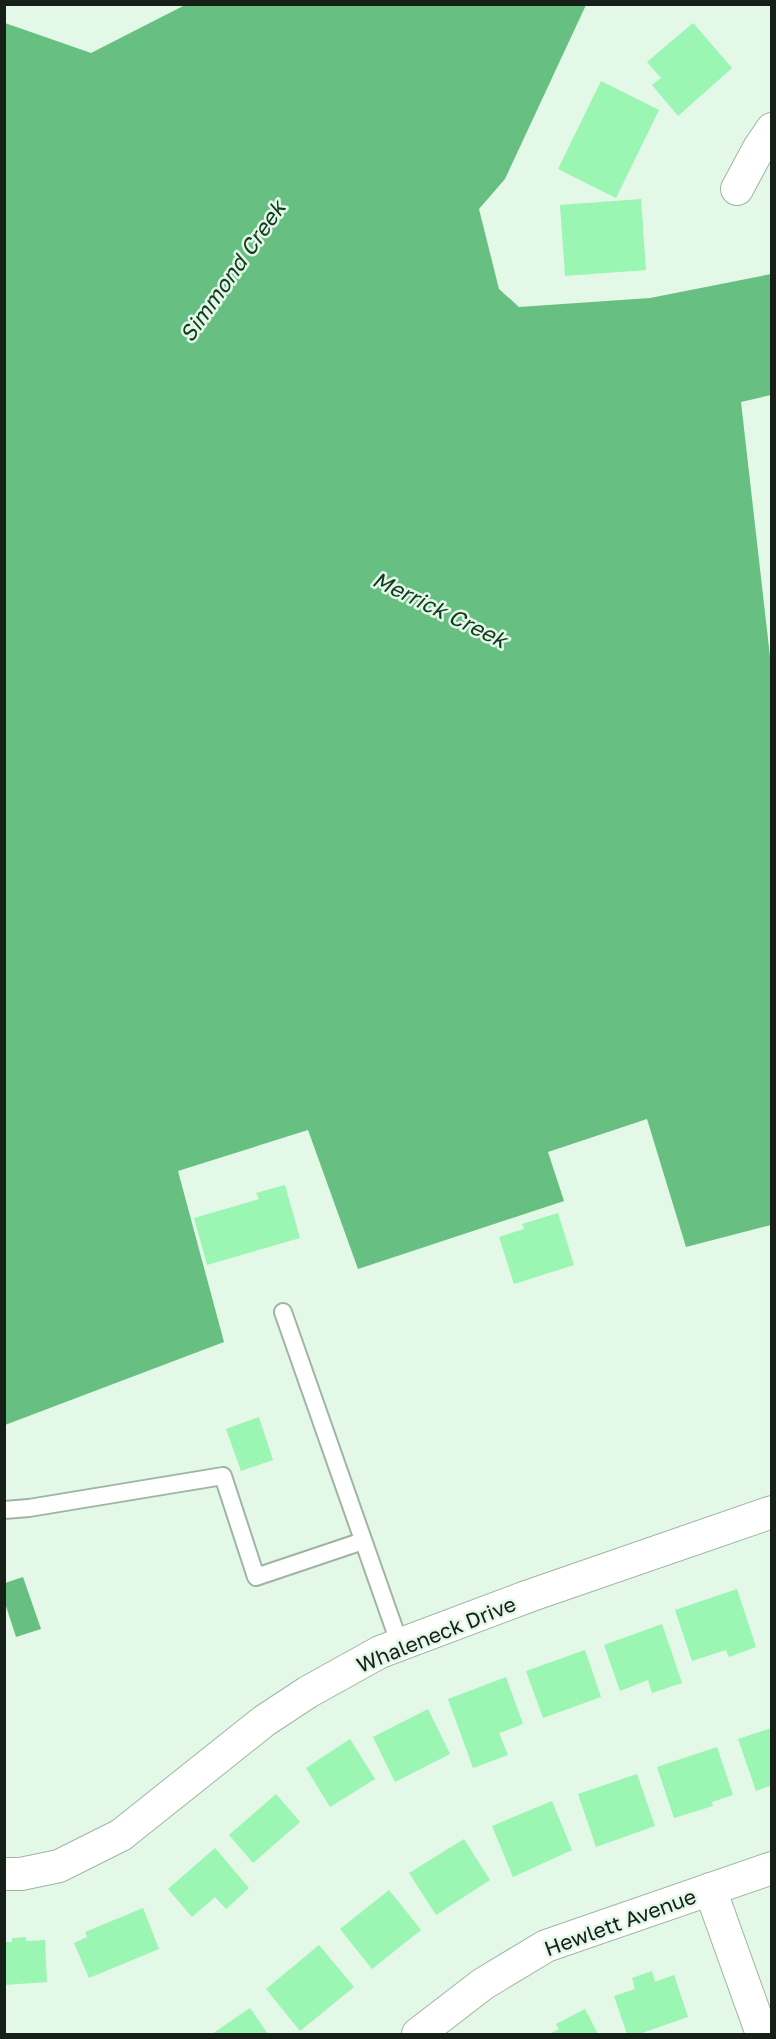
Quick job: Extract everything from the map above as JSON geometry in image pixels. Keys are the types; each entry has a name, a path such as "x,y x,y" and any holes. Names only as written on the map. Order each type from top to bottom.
{"street":[{"path":"737,189 771,129"},
{"name":"Whaleneck Drive","path":"4,1874 21,1874 59,1866 121,1835 264,1721 308,1692 381,1652 529,1596 771,1512"},
{"name":"Hewlett Avenue","path":"418,2034 483,1984 546,1946 771,1868"},
{"path":"710,1889 762,2034"}],"lane":[{"path":"283,1312 400,1645"},
{"path":"4,1510 29,1508 223,1476 256,1576 363,1540"}],"water":[{"path":"185,5 586,5 505,179 479,209 499,289 519,307 650,298 771,274 771,395 741,402 772,674 771,1225 686,1247 647,1119 548,1152 564,1201 358,1269 308,1130 178,1171 224,1342 5,1425 5,23 91,53"},
{"path":"23,1577 41,1629 16,1637 5,1603 5,1583"}],"building":[{"path":"693,23 732,68 678,116 652,85 661,78 647,62"},
{"path":"601,81 659,110 616,198 558,169"},
{"path":"641,199 646,270 565,276 560,205"},
{"path":"285,1185 300,1238 207,1265 194,1218 259,1199 256,1193"},
{"path":"558,1213 574,1265 514,1284 499,1237 524,1229 522,1224"},
{"path":"259,1417 273,1460 241,1471 226,1429"},
{"path":"737,1589 756,1647 729,1657 726,1650 692,1661 675,1610"},
{"path":"662,1624 682,1683 652,1693 648,1680 620,1691 604,1645"},
{"path":"585,1650 601,1697 543,1718 526,1671"},
{"path":"506,1677 523,1724 499,1733 508,1755 473,1768 448,1699"},
{"path":"428,1709 450,1754 395,1782 373,1737"},
{"path":"772,1728 772,1785 756,1791 738,1739"},
{"path":"350,1739 375,1779 330,1807 306,1768"},
{"path":"717,1747 733,1795 712,1802 713,1806 674,1818 657,1767"},
{"path":"637,1774 655,1826 596,1847 578,1794"},
{"path":"276,1794 300,1822 253,1863 229,1835"},
{"path":"552,1801 572,1850 513,1877 492,1826"},
{"path":"464,1839 490,1880 436,1915 409,1873"},
{"path":"215,1848 249,1888 226,1909 215,1897 192,1917 168,1889"},
{"path":"389,1890 421,1930 372,1969 340,1929"},
{"path":"143,1908 159,1949 89,1978 74,1943 87,1937 85,1932"},
{"path":"26,1937 26,1941 45,1940 47,1982 4,1985 4,1942 12,1942 12,1938"},
{"path":"319,1945 354,1987 300,2031 266,1989"},
{"path":"652,1971 655,1982 674,1975 688,2017 639,2034 627,2034 614,1996 635,1989 632,1978"},
{"path":"250,2008 268,2034 212,2034"},
{"path":"585,2009 598,2034 549,2034 559,2029 556,2024"}],"water label":[{"name":"Simmond Creek","path":"232,271"},
{"name":"Merrick Creek","path":"440,609"}]}
